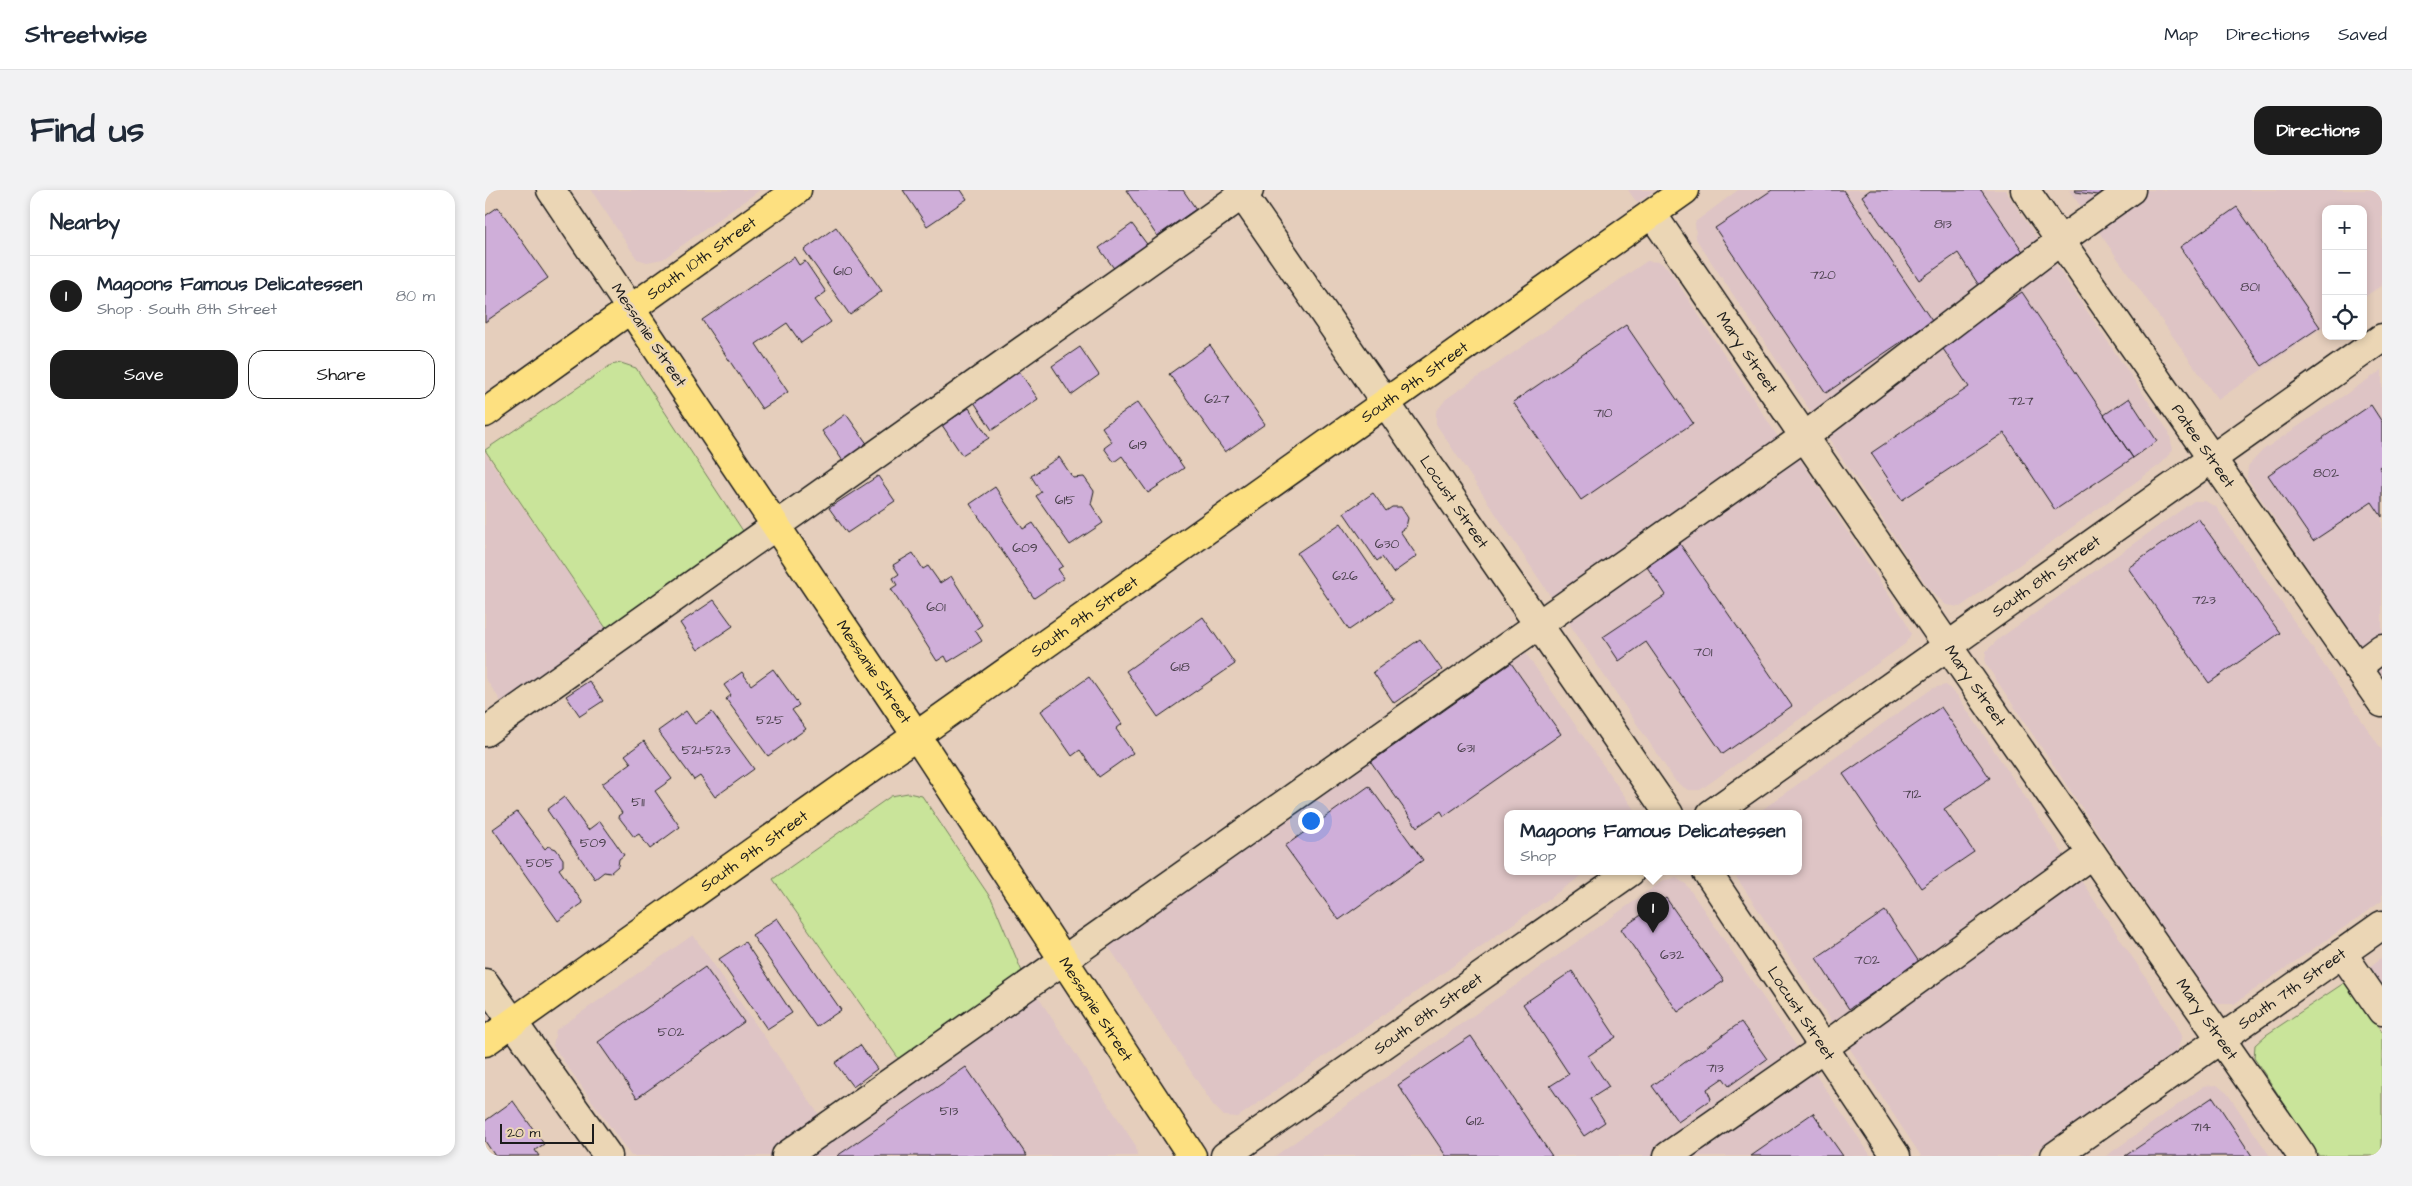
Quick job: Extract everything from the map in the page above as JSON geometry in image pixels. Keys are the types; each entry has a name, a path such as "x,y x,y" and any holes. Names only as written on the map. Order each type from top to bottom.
{"main road":[{"name":"South 10th Street","path":"485,413 797,190"},
{"name":"South 9th Street","path":"485,1042 1685,190"},
{"name":"Messanie Street","path":"630,308 916,735 1192,1156"}],"street":[{"name":"Messanie Street","path":"551,190 630,308"},
{"name":"Patee Street","path":"2025,190 2382,703"},
{"path":"786,1156 1804,437 2060,241 2131,190"},
{"path":"485,732 1244,192"},
{"name":"Locust Street","path":"1244,192 1386,403 1666,810"},
{"name":"Mary Street","path":"1651,214 1947,645 2302,1156"},
{"name":"South 8th Street","path":"1717,810 2382,338"},
{"path":"2357,667 2382,648"},
{"path":"1667,1156 1823,1048 2092,854"},
{"name":"South 8th Street","path":"1225,1156 1626,875"},
{"name":"Locust Street","path":"1709,875 1896,1156"},
{"name":"South 7th Street","path":"2055,1156 2382,925"},
{"path":"2342,953 2382,1011"},
{"path":"485,983 608,1156"}],"shaded area":[{"path":"591,190 760,190 663,259 647,262 637,259"},
{"path":"1628,190 1655,190 1637,203"},
{"path":"1738,190 2005,190 2169,432 2173,450 2161,464 1960,607 1946,605 1929,589 1696,239 1695,222"},
{"path":"2069,190 2382,190 2382,285 2367,295 2367,205 2322,205 2322,328 2218,400"},
{"path":"1647,261 1660,262 1668,268 1780,440 1553,600 1436,424 1436,412 1446,399"},
{"path":"2382,370 2382,679 2247,478 2248,466 2263,450"},
{"path":"485,453 610,634 505,707 485,678"},
{"path":"1797,454 1905,620 1911,634 1905,644 1700,790 1688,790 1676,782 1564,616"},
{"path":"2194,501 2205,501 2216,507 2382,750 2382,901 2234,1004 2218,1004 2205,992 1985,663 1986,651 2000,638"},
{"path":"1522,648 1634,810 1504,810 1504,875 1583,875 1238,1117 1224,1116 1213,1105 1105,941"},
{"path":"1946,685 1957,695 2175,1021 2182,1036 2177,1051 2159,1066 2028,1156 1921,1156 1735,875 1802,875 1802,810 1762,810 1933,688"},
{"path":"1676,878 1686,884 1871,1156 1275,1156 1664,880"},
{"path":"693,935 834,1136 1036,994 1136,1146 1137,1156 631,1156 553,1046 556,1030"},
{"path":"2382,957 2382,992 2367,969"},
{"path":"2217,1085 2227,1093 2270,1156 2106,1156 2204,1086"}],"green space":[{"path":"621,363 636,368 747,537 610,634 485,450 611,365"},
{"path":"908,793 922,796 992,900 1023,974 901,1062 773,879 891,796"},
{"path":"2347,981 2382,1032 2382,1156 2319,1156 2254,1058 2255,1045 2266,1035"}],"building":[{"path":"903,190 961,190 967,199 927,226"},
{"path":"1126,190 1183,190 1196,209 1157,236"},
{"path":"1772,190 1843,190 1932,321 1826,393 1715,228"},
{"path":"1870,190 1981,190 2026,256 1980,287 1958,253 1919,280 1862,196"},
{"path":"2075,190 2104,190 2097,195 2076,192"},
{"path":"498,207 548,278 485,322 485,216"},
{"path":"2237,207 2320,327 2262,366 2180,247"},
{"path":"1132,224 1149,247 1116,271 1099,248"},
{"path":"836,227 882,291 850,315 804,250"},
{"path":"794,257 799,265 805,261 826,292 815,300 831,322 801,343 787,323 756,344 788,392 762,409 702,320"},
{"path":"2022,292 2133,458 2055,510 2004,433 1902,500 1871,453 1969,387 1941,346"},
{"path":"1626,325 1693,423 1581,500 1513,402"},
{"path":"1210,345 1265,424 1225,452 1169,374"},
{"path":"1080,347 1099,375 1071,395 1052,366"},
{"path":"1019,371 1038,399 992,430 974,402"},
{"path":"2129,398 2157,441 2133,458 2104,415"},
{"path":"1138,402 1184,468 1148,493 1122,456 1114,462 1104,448 1112,442 1102,427"},
{"path":"2371,405 2382,422 2382,465 2379,467 2382,471 2382,517 2372,502 2313,541 2268,475"},
{"path":"969,408 989,438 962,455 942,425"},
{"path":"846,414 868,445 843,461 822,431"},
{"path":"1059,457 1073,478 1084,477 1094,491 1091,504 1103,523 1070,545 1036,496 1041,492 1031,476"},
{"path":"878,476 895,501 847,533 829,508"},
{"path":"995,487 1023,529 1033,523 1063,566 1058,569 1064,578 1034,598 970,504"},
{"path":"1373,493 1386,511 1392,507 1401,507 1408,518 1406,527 1400,531 1417,556 1393,573 1382,557 1377,561 1344,513"},
{"path":"2198,518 2280,633 2209,683 2128,568"},
{"path":"1341,523 1393,600 1349,630 1297,553"},
{"path":"1680,544 1792,706 1723,754 1646,642 1619,661 1603,637 1666,595 1647,567"},
{"path":"913,553 923,569 928,566 940,583 951,576 982,625 975,630 982,641 948,662 945,656 937,661 891,589 897,585 893,578 899,574 893,565"},
{"path":"714,600 733,626 698,650 680,623"},
{"path":"1203,617 1235,664 1158,717 1126,671"},
{"path":"1420,639 1442,670 1394,703 1373,672"},
{"path":"1511,663 1561,734 1444,816 1441,811 1417,827 1371,762"},
{"path":"773,669 799,705 792,710 806,729 768,756 726,699 731,695 724,685 742,672 751,685"},
{"path":"1089,677 1122,724 1116,729 1133,753 1099,777 1080,750 1072,756 1041,711"},
{"path":"589,681 603,701 580,716 566,696"},
{"path":"1941,707 1990,778 1944,809 1974,852 1921,888 1843,774"},
{"path":"686,711 695,724 712,712 754,769 715,797 700,776 694,780 658,731"},
{"path":"644,741 672,779 655,791 680,827 650,849 639,834 634,837 618,816 622,813 602,784 631,763 625,755"},
{"path":"1369,786 1423,860 1339,920 1285,846"},
{"path":"564,797 588,830 600,821 624,855 619,859 618,866 610,873 604,872 595,879 547,810"},
{"path":"517,812 545,849 548,846 556,849 563,859 563,866 559,869 583,903 558,921 493,829"},
{"path":"1666,898 1724,981 1678,1012 1621,929"},
{"path":"1885,911 1919,962 1849,1009 1816,958"},
{"path":"777,918 841,1010 816,1027 752,935"},
{"path":"745,942 792,1013 767,1029 719,959"},
{"path":"705,967 744,1022 637,1098 598,1042"},
{"path":"1572,971 1616,1037 1588,1056 1609,1087 1590,1099 1605,1122 1584,1136 1550,1086 1569,1074 1523,1004"},
{"path":"1741,1022 1767,1059 1729,1086 1723,1078 1707,1089 1711,1099 1678,1122 1652,1086"},
{"path":"1471,1036 1552,1156 1446,1156 1398,1085"},
{"path":"860,1045 877,1069 853,1087 835,1063"},
{"path":"966,1067 1027,1156 837,1156"},
{"path":"2213,1097 2252,1156 2125,1156"},
{"path":"513,1101 544,1144 535,1150 539,1156 495,1156 485,1141 485,1121"},
{"path":"1813,1113 1843,1156 1751,1156"}],"place":[{"name":"Magoons Famous Delicatessen","path":"1653,933"}]}
